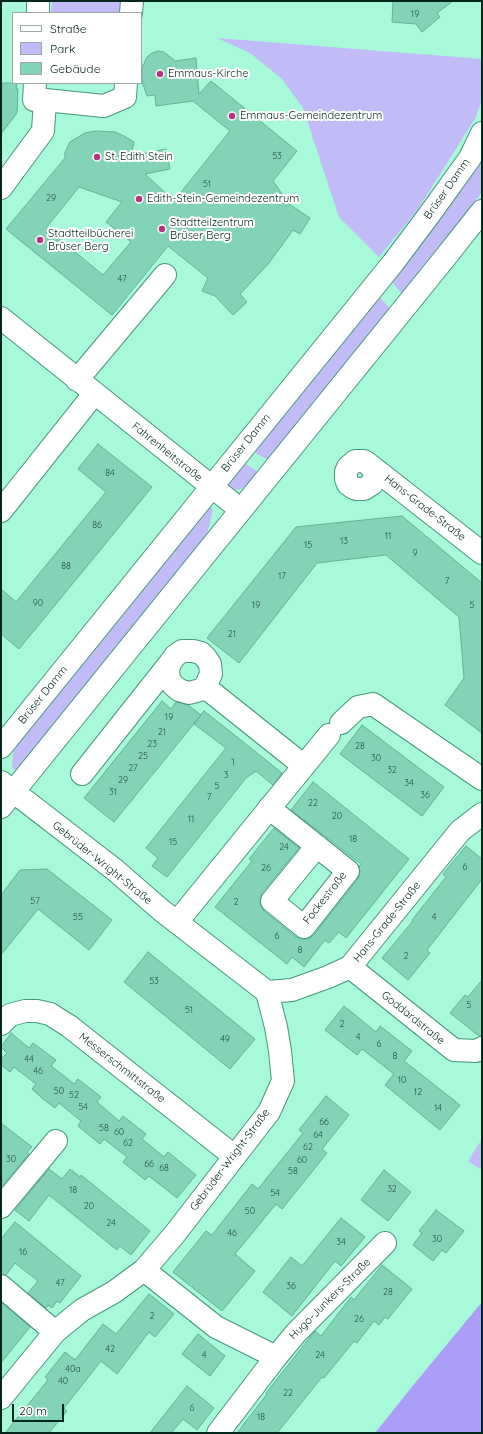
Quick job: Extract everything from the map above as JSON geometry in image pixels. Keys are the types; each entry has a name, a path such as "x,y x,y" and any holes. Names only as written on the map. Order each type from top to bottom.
{"street":[{"path":"38,1 38,12"},
{"path":"131,12 132,1"},
{"path":"1,188 43,131 40,92 104,106 125,97 126,84"},
{"name":"Brüser Damm","path":"1,747 393,263 470,158 482,133"},
{"path":"5,794 241,510 482,211"},
{"path":"77,380 165,275"},
{"name":"Fahrenheitstraße","path":"1,318 94,394 241,510"},
{"path":"1,511 94,394"},
{"name":"Hans-Grade-Straße","path":"367,463 482,553"},
{"path":"82,774 175,656 182,652 193,651 201,654 206,658 211,674 205,687 189,693 179,690 169,679 168,670 170,663"},
{"path":"205,687 304,766"},
{"path":"177,922 335,729 358,708 373,704 482,779"},
{"name":"Gebrüder-Wright-Straße","path":"1,1398 55,1332 82,1310 114,1292 144,1270 174,1235 268,1112 283,1081 276,1027 267,992 177,922 115,870 5,794"},
{"path":"270,808 317,846"},
{"name":"Hans-Grade-Straße","path":"267,992 292,990 350,967 460,831 482,814"},
{"name":"Goddardstraße","path":"350,967 454,1050 476,1051 482,1048"},
{"name":"Messerschmittstraße","path":"1,1024 10,1015 24,1011 37,1011 50,1014 69,1026 234,1156"},
{"path":"1,1207 56,1141"},
{"name":"Hugo-Junkers-Straße","path":"218,1433 296,1333 386,1243"},
{"path":"144,1270 216,1327 276,1357"},
{"path":"1,1286 55,1332"}],"green space":[{"path":"52,1 122,1 122,12 51,12"},
{"path":"217,38 482,59 482,99 476,117 418,209 379,257 339,217 303,108 282,79 250,53"},
{"path":"482,152 482,192 444,244 403,295 390,280"},
{"path":"378,295 391,310 271,462 253,451"},
{"path":"243,462 258,472 245,487 232,490 228,483"},
{"path":"209,506 213,509 208,531 204,540 17,771 13,769 12,763 14,747"},
{"path":"482,1139 482,1170 468,1161"}],"shaded area":[{"path":"482,1302 482,1433 375,1433 415,1383"}],"building":[{"path":"393,1 453,1 437,13 440,17 422,32 416,24 392,22"},
{"path":"158,51 164,52 175,61 196,58 199,94 211,81 297,151 273,181 289,204 310,218 300,234 293,230 269,263 240,294 247,302 233,315 215,296 202,291 208,278 168,246 112,315 6,229 65,158 65,152 70,142 85,133 95,131 115,132 134,142 131,156 166,149 170,169 145,174 174,201 230,131 193,101 156,106 155,95 147,96 142,81 142,68 147,57","holes":["79,187 122,202 106,222 131,242 103,275 46,228"]},
{"path":"1,83 17,84 17,113 1,134"},
{"path":"98,444 152,487 19,649 1,634 1,589 16,602 106,492 78,469"},
{"path":"402,516 482,583 482,733 445,705 464,678 459,617 386,555 317,563 239,663 207,638 296,527"},
{"path":"162,701 171,709 176,702 188,705 201,715 114,822 84,798"},
{"path":"204,711 282,773 273,785 256,771 246,778 167,877 152,866 158,858 146,848 226,748 194,724"},
{"path":"362,725 444,787 422,816 340,754"},
{"path":"313,782 409,859 346,938 339,932 329,943 325,940 304,967 292,957 287,964 215,907 252,861 249,859 274,828 299,848 262,893 260,905 264,911 296,937 308,939 314,935 358,879 360,873 359,866 361,864 291,810"},
{"path":"466,846 482,859 482,879 427,950 430,953 408,980 382,958 413,921 412,920 446,877 443,874"},
{"path":"47,869 112,920 89,950 38,909 1,955 1,895 20,870"},
{"path":"148,952 255,1039 230,1069 124,982"},
{"path":"482,980 482,1036 479,1036 450,1013 465,995 468,997"},
{"path":"344,1006 376,1032 380,1026 412,1051 404,1061 460,1105 440,1130 385,1085 394,1074 362,1049 357,1055 325,1030"},
{"path":"11,1033 29,1048 33,1043 56,1060 51,1066 74,1084 78,1079 101,1097 97,1102 119,1121 123,1116 146,1134 142,1139 164,1157 168,1152 196,1175 177,1198 149,1176 145,1180 123,1162 127,1157 104,1139 100,1144 78,1126 81,1121 59,1103 55,1108 43,1099 32,1089 36,1084 14,1067 10,1072 1,1065 1,1059 7,1053 1,1047"},
{"path":"326,1096 349,1115 322,1149 327,1153 282,1209 276,1204 235,1254 255,1271 222,1311 173,1272 206,1231 212,1235 252,1184 258,1189 303,1133 299,1130"},
{"path":"1,1123 32,1147 27,1152 29,1154 1,1187"},
{"path":"49,1169 62,1179 70,1169 80,1177 81,1175 150,1231 131,1255 120,1246 117,1250 49,1195 29,1221 15,1210"},
{"path":"384,1170 411,1192 388,1221 361,1200"},
{"path":"436,1210 464,1231 446,1253 442,1250 433,1261 413,1245 422,1233 419,1231"},
{"path":"341,1218 365,1237 341,1266 335,1261 292,1316 263,1292 291,1257 302,1266"},
{"path":"15,1222 81,1276 60,1303 57,1301 52,1308 48,1305 46,1308 28,1293 38,1281 15,1263 6,1275 1,1274 1,1239"},
{"path":"382,1265 412,1289 388,1319 385,1317 379,1325 374,1321 357,1343 354,1341 324,1378 322,1377 277,1433 237,1433 267,1394 266,1393 315,1331 321,1336 351,1297 354,1300"},
{"path":"149,1294 174,1314 155,1337 149,1332 117,1374 101,1361 64,1408 67,1411 49,1433 5,1433 48,1380 45,1377 65,1352 75,1360 103,1324 116,1334"},
{"path":"1,1302 30,1327 1,1363"},
{"path":"198,1334 225,1356 210,1376 182,1354"},
{"path":"187,1386 214,1408 197,1430 183,1419 171,1433 150,1433"}],"place":[{"name":"Emmaus-Kirche","path":"160,74"},
{"name":"Emmaus-Gemeindezentrum","path":"232,116"},
{"name":"St. Edith Stein","path":"97,157"},
{"name":"Edith-Stein-Gemeindezentrum","path":"139,199"},
{"name":"Stadtteilzentrum Brüser Berg","path":"162,229"},
{"name":"Stadtteilbücherei Brüser Berg","path":"40,240"}]}
